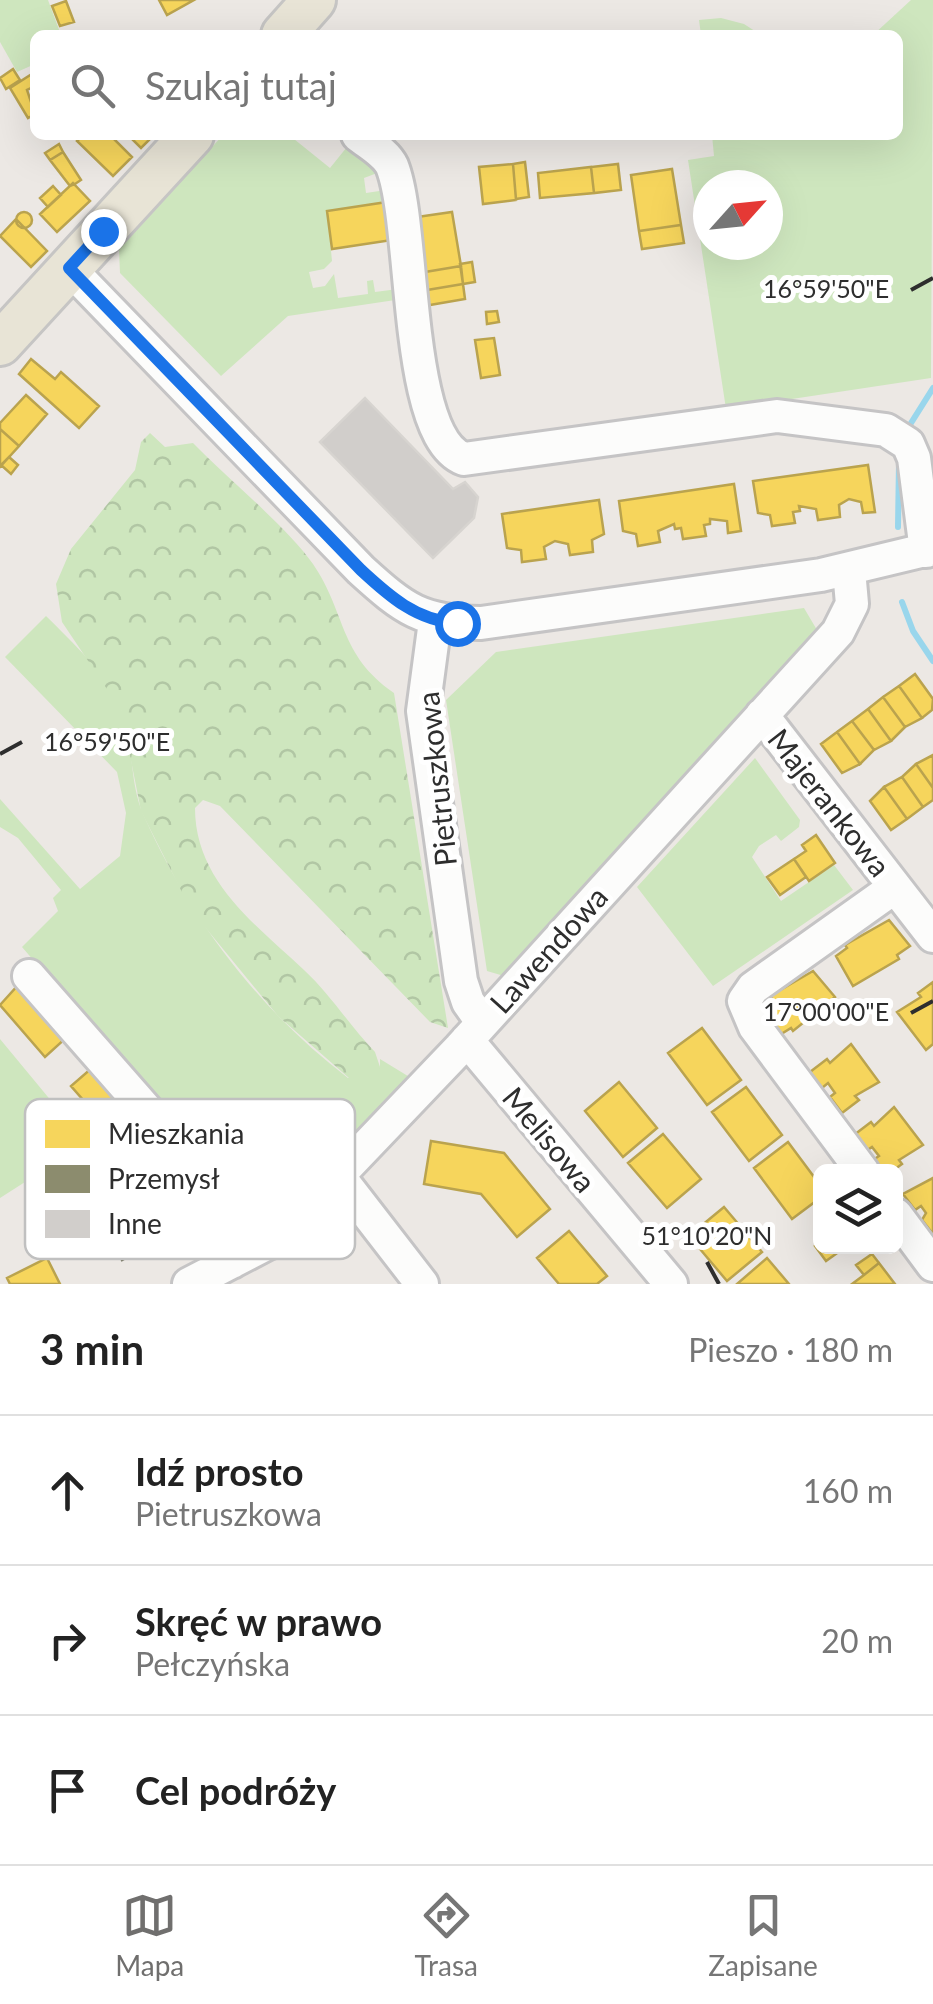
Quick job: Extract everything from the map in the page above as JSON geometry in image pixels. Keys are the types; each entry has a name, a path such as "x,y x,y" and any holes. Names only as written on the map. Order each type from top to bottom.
{"main road":[{"path":"287,30 314,0"},
{"path":"0,344 187,140"}],"street":[{"path":"69,268 361,570 386,594 434,622 481,623 849,570 922,552 914,458 901,439 778,416 464,459 446,448 433,427 392,167 363,140"},
{"name":"Lawendowa","path":"355,1162 847,619 852,604 849,570"},
{"name":"Pietruszkowa","path":"434,622 423,711 461,980 474,1031"},
{"name":"Majerankowa","path":"762,715 933,936"},
{"path":"857,1164 754,1027 744,1000 753,988 895,887"},
{"path":"29,976 137,1099"},
{"name":"Melisowa","path":"474,1031 672,1284"},
{"path":"355,1197 422,1284"},
{"path":"903,1224 933,1265"},
{"path":"901,1254 923,1284"},
{"name":"Lawendowa","path":"189,1284 237,1259"}],"green space":[{"path":"0,0 48,0 59,30 30,30 30,66 17,72 0,42"},
{"path":"911,0 933,0 931,378 726,409 703,260 783,260 783,170 693,170 693,193 688,160 714,156 712,140 903,140 903,30 878,30"},
{"path":"721,18 753,30 700,30 699,20"},
{"path":"218,140 295,140 330,168 351,142 385,170 364,178 366,193 386,190 387,202 327,211 332,261 324,269 309,272 313,288 325,286 334,274 338,298 368,294 367,281 373,280 375,292 398,289 402,299 288,316 221,376 120,273 119,249"},
{"path":"150,433 165,447 193,443 288,535 324,582 362,663 394,693 448,1028 430,1022 220,806 203,800 195,808 205,858 217,879 248,918 313,979 375,1052 380,1067 372,1082 349,1078 278,1016 191,910 141,811 121,710 62,622 56,584 71,549 135,470 141,442"},
{"path":"804,608 817,630 504,976 487,971 446,700 496,652"},
{"path":"46,616 89,660 122,711 144,816 183,891 230,960 285,1022 348,1078 380,1067 380,1059 416,1081 355,1141 355,1099 153,1099 22,947 58,911 53,898 61,890 18,838 0,827 0,799 80,889 120,856 126,813 117,772 5,657"},
{"path":"755,758 800,820 799,827 781,841 776,835 759,846 752,857 781,901 834,865 853,890 713,986 637,887"},
{"path":"0,1039 50,1099 25,1099 25,1182 0,1198"}],"building: Mieszkania":[{"path":"159,0 194,0 167,15"},
{"path":"66,1 74,22 60,26 52,6"},
{"path":"13,69 20,80 6,89 0,78"},
{"path":"30,75 27,90 30,117 28,118 10,88"},
{"path":"115,140 132,157 113,176 77,141"},
{"path":"133,140 149,140 141,148"},
{"path":"59,144 63,152 50,160 45,153"},
{"path":"63,152 81,180 70,186 50,160"},
{"path":"525,162 529,197 516,199 513,164"},
{"path":"513,164 516,200 483,204 479,167"},
{"path":"618,164 621,190 594,193 591,167"},
{"path":"591,167 594,193 540,198 538,173"},
{"path":"672,169 681,225 639,231 631,175"},
{"path":"73,183 90,201 57,232 40,214"},
{"path":"53,186 61,195 48,207 40,198"},
{"path":"387,202 392,240 332,249 327,211"},
{"path":"24,212 32,220 24,228 16,220"},
{"path":"452,212 461,266 419,273 410,218"},
{"path":"16,219 47,251 31,267 0,236"},
{"path":"681,225 684,243 642,249 639,231"},
{"path":"472,262 475,282 463,284 460,264"},
{"path":"461,266 463,284 421,291 419,273"},
{"path":"463,284 465,299 424,306 421,291"},
{"path":"497,311 499,322 487,324 486,312"},
{"path":"494,338 500,375 481,378 475,340"},
{"path":"31,359 55,379 61,372 99,406 79,428 19,374"},
{"path":"26,395 47,414 19,446 0,429 0,423"},
{"path":"0,429 19,446 0,467"},
{"path":"9,457 18,465 11,474 1,465"},
{"path":"868,465 875,512 863,513 861,502 849,499 839,505 840,517 818,520 816,509 799,506 800,511 793,512 795,523 772,526 770,515 758,513 753,481"},
{"path":"734,484 741,531 728,533 727,521 710,519 710,524 704,525 706,536 683,539 681,528 675,529 674,524 658,531 660,542 638,546 636,534 623,531 619,501"},
{"path":"599,500 604,534 592,540 593,552 570,555 568,544 555,541 544,547 546,559 522,562 521,550 507,548 502,514"},
{"path":"915,674 933,699 932,710 922,718 899,686"},
{"path":"899,686 922,718 905,727 883,697"},
{"path":"883,697 905,727 891,741 868,709"},
{"path":"868,709 891,741 874,750 852,721"},
{"path":"852,721 874,750 860,764 837,732"},
{"path":"837,732 860,764 842,773 821,744"},
{"path":"933,755 933,788 916,764"},
{"path":"916,764 933,788 933,800 923,807 902,777"},
{"path":"902,777 923,807 907,819 884,787"},
{"path":"884,787 907,819 891,830 870,801"},
{"path":"816,835 835,863 809,881 794,859 806,851 802,845"},
{"path":"794,859 806,877 780,895 767,877"},
{"path":"889,920 910,946 897,955 899,959 853,986 836,956 847,948 845,945"},
{"path":"813,971 835,997 793,1031 791,1028 778,1036 761,1007 772,999 770,996"},
{"path":"933,982 933,1044 926,1050 897,1012 921,997 918,993"},
{"path":"20,983 67,1037 45,1057 0,1005"},
{"path":"702,1028 741,1080 707,1105 668,1053"},
{"path":"851,1044 879,1082 855,1096 859,1100 842,1113 830,1097 835,1093 828,1083 822,1088 810,1072 827,1059 830,1063"},
{"path":"93,1067 121,1099 82,1099 71,1086"},
{"path":"619,1082 657,1128 623,1157 585,1111"},
{"path":"746,1087 782,1135 749,1161 712,1112"},
{"path":"894,1107 923,1145 899,1160 902,1164 876,1164 873,1160 879,1156 872,1147 866,1151 854,1135 871,1122 874,1126"},
{"path":"663,1134 701,1179 667,1208 628,1163"},
{"path":"431,1141 504,1153 550,1209 517,1237 481,1194 424,1184"},
{"path":"788,1142 813,1176 813,1203 792,1219 754,1168"},
{"path":"933,1178 933,1234 922,1220 926,1213 921,1206 915,1210 903,1194"},
{"path":"724,1207 762,1252 727,1281 689,1236"},
{"path":"569,1231 607,1276 597,1284 559,1284 537,1258"},
{"path":"872,1254 879,1263 864,1275 856,1265"},
{"path":"767,1258 789,1284 737,1284"},
{"path":"48,1259 60,1284 10,1284 7,1278"},
{"path":"879,1263 895,1284 852,1284 864,1275"}],"building: Inne":[{"path":"365,398 453,489 465,482 478,497 474,518 433,558 320,442"}],"waterway":[{"path":"906,431 933,388"},
{"path":"898,527 899,463"},
{"path":"902,602 913,631 933,661"}],"route":[{"path":"103,231 69,268 386,594 434,622 457,623"}]}
